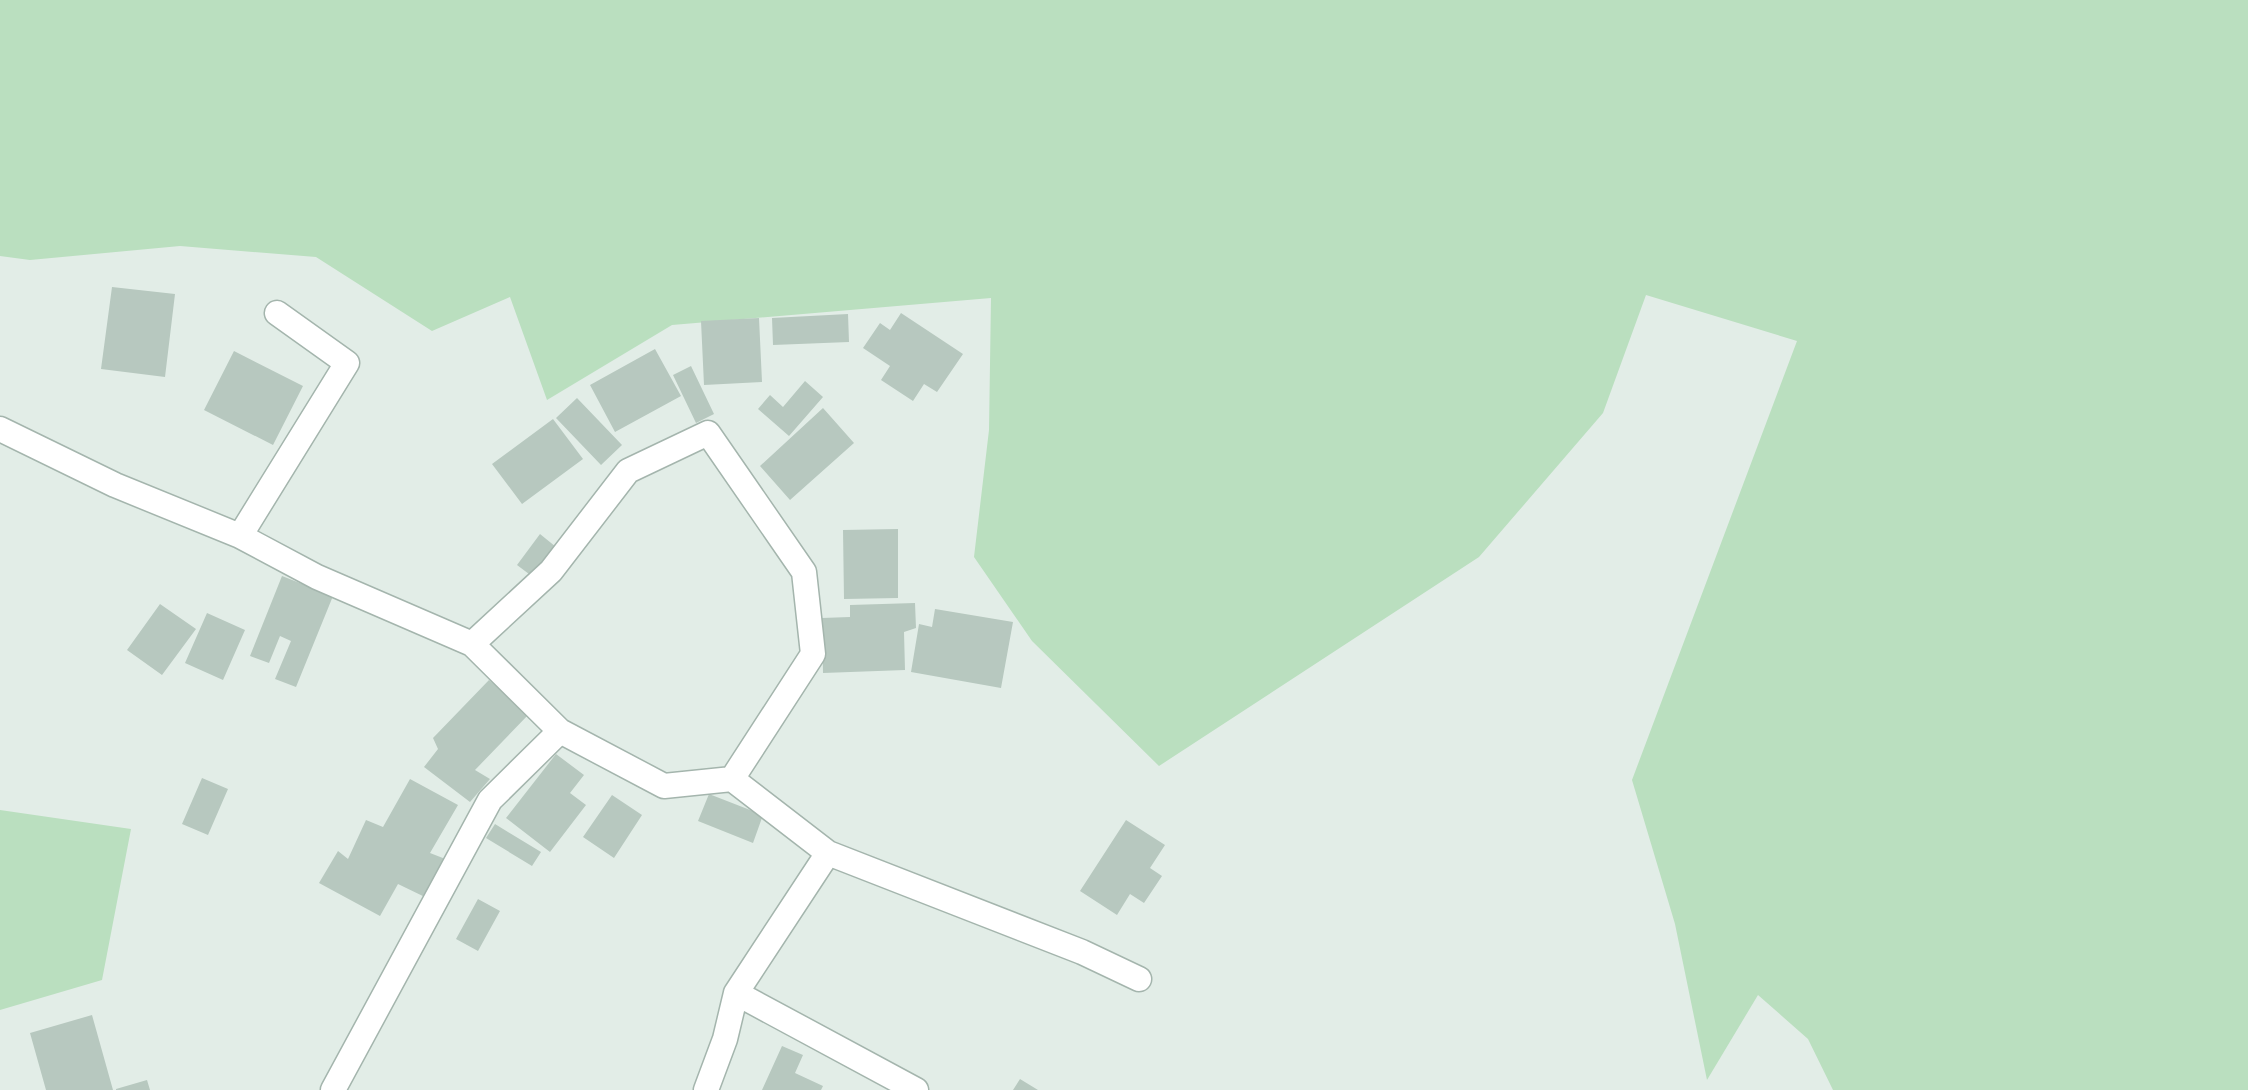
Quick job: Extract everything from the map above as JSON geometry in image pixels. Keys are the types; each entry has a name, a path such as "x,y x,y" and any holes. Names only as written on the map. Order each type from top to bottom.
{"street":[{"path":"240,536 347,363 277,313"},
{"path":"0,429 115,485 240,536 317,577 472,644 560,731 664,786 732,779 828,853 1082,952 1139,979"},
{"path":"472,644 551,571 628,471 708,433 804,572 813,654 732,779"},
{"path":"333,1090 490,800 560,731"},
{"path":"706,1090 725,1039 736,993 828,853"},
{"path":"736,993 916,1090"}],"green space":[{"path":"0,0 2248,0 2248,1090 1833,1090 1808,1039 1758,995 1707,1080 1675,924 1632,780 1797,341 1646,295 1603,413 1479,557 1159,766 1032,641 974,557 989,430 991,298 672,325 547,400 510,297 432,331 316,257 180,246 30,260 0,256"},
{"path":"0,810 131,829 102,980 0,1010"}],"building":[{"path":"112,287 175,294 165,377 101,369"},
{"path":"901,313 963,354 937,392 924,384 913,401 881,380 890,366 863,348 880,323 890,330"},
{"path":"848,314 849,342 773,345 772,318"},
{"path":"759,318 762,382 704,385 701,321"},
{"path":"655,349 681,396 615,432 590,385"},
{"path":"234,351 303,386 273,445 204,410"},
{"path":"691,366 714,414 696,423 673,375"},
{"path":"805,381 823,397 789,436 758,409 770,395 783,407"},
{"path":"577,398 622,445 601,465 556,418"},
{"path":"823,408 854,443 790,500 760,466"},
{"path":"553,419 583,459 522,504 492,464"},
{"path":"898,529 898,598 844,599 843,530"},
{"path":"540,534 556,547 533,577 517,565"},
{"path":"282,576 333,596 296,687 275,679 291,641 280,636 269,663 250,656"},
{"path":"915,603 916,628 904,632 905,670 823,673 822,618 850,617 850,605"},
{"path":"160,604 196,629 162,675 127,650"},
{"path":"935,609 1013,622 1001,688 911,672 919,624 932,627"},
{"path":"207,613 245,630 223,680 185,663"},
{"path":"489,680 529,714 475,770 490,779 470,802 424,767 438,749 433,738"},
{"path":"556,754 584,775 570,793 586,805 550,852 506,818"},
{"path":"202,778 228,789 208,835 182,824"},
{"path":"410,779 458,805 430,853 448,860 429,899 398,884 380,916 319,883 338,851 348,859 366,820 383,827"},
{"path":"709,794 763,815 753,843 698,821"},
{"path":"612,795 642,815 614,858 583,837"},
{"path":"1126,820 1165,845 1150,868 1162,876 1144,903 1130,894 1117,915 1080,891"},
{"path":"495,824 541,852 532,866 486,838"},
{"path":"478,899 500,911 478,951 456,939"},
{"path":"92,1015 113,1090 46,1090 30,1033"},
{"path":"782,1046 803,1055 795,1073 823,1086 821,1090 762,1090"},
{"path":"1020,1079 1038,1090 1013,1090"},
{"path":"147,1080 150,1090 116,1090 116,1089"}]}
